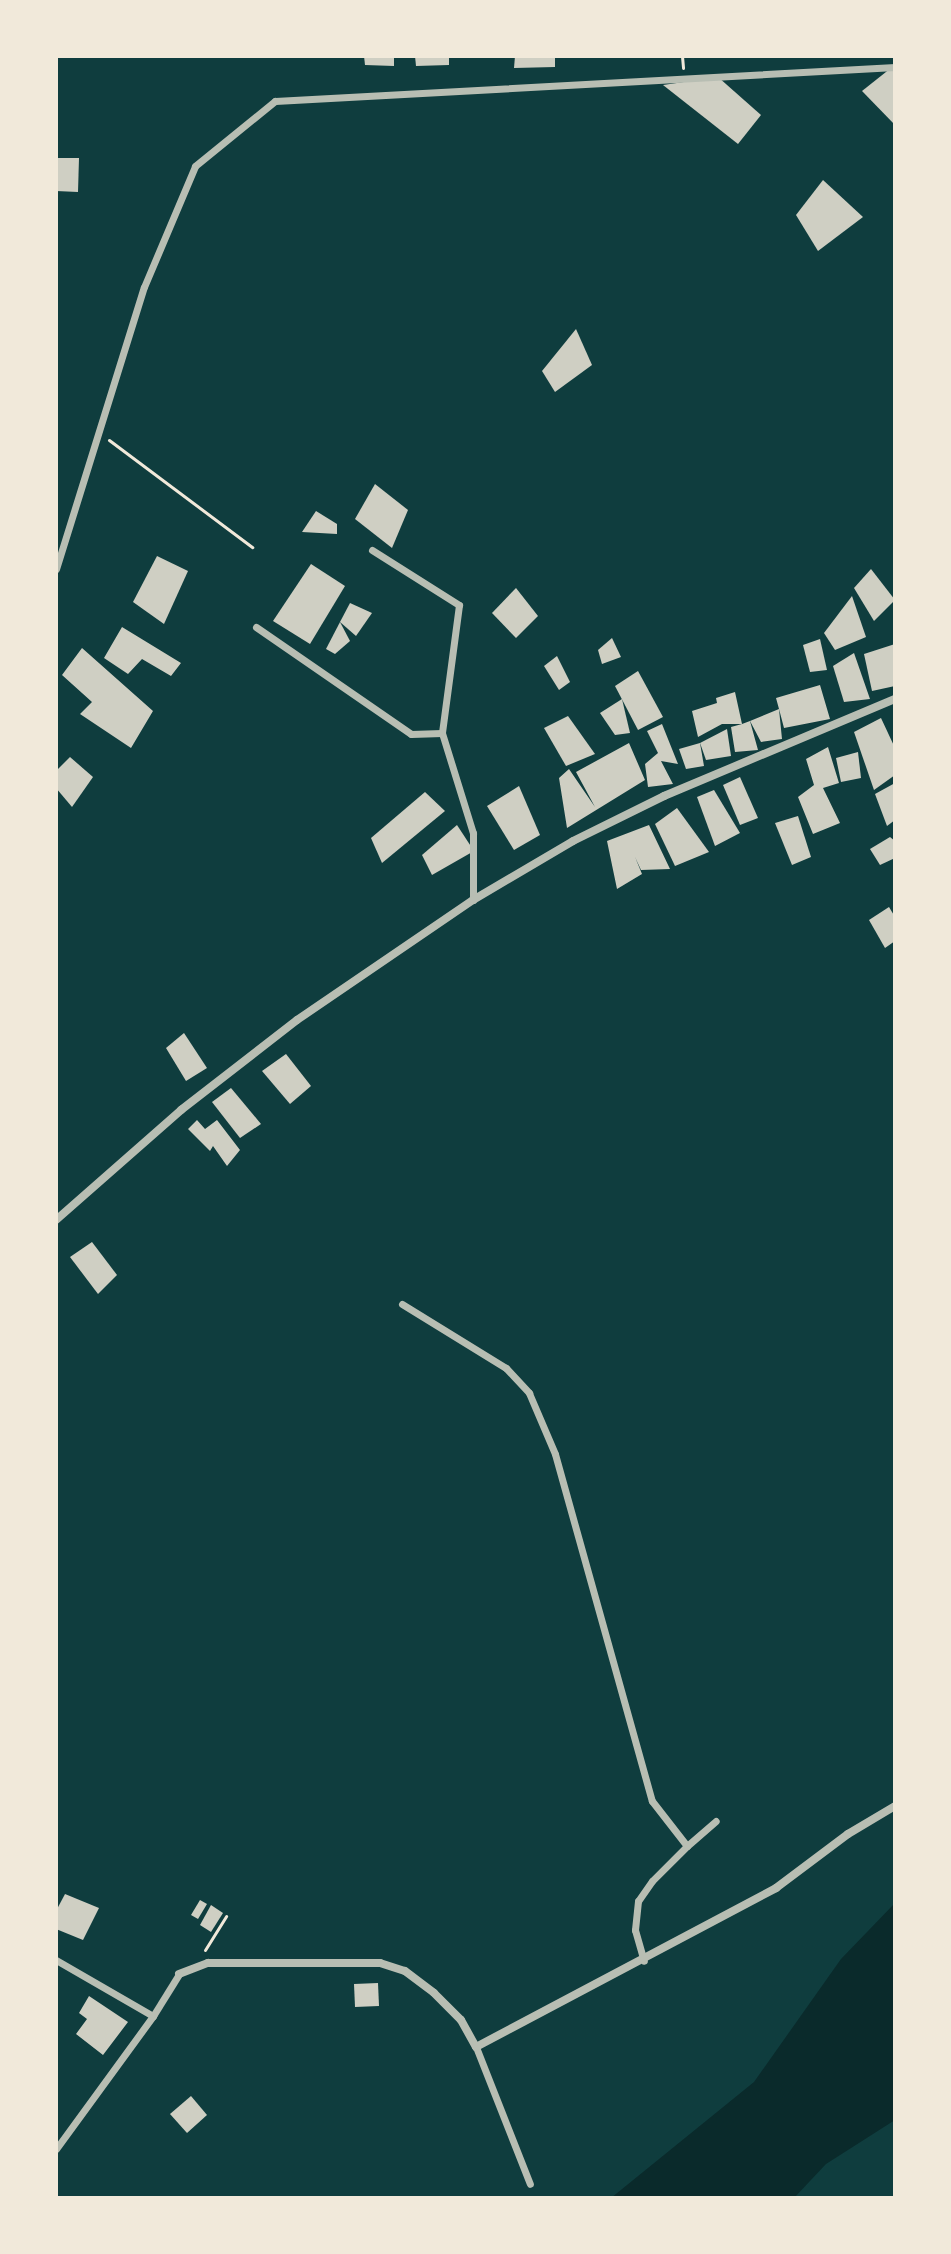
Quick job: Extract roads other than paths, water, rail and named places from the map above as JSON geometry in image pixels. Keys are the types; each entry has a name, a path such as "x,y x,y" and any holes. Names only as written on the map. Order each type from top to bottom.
{"street":[{"path":"56,569 144,287 195,166 275,101 895,67"},
{"path":"372,550 459,605 442,733 473,833 473,900"},
{"path":"256,627 411,734 442,733"},
{"path":"56,1220 181,1110 297,1020 473,900 573,841 664,796 895,699"},
{"path":"402,1304 506,1368 529,1393 555,1454 652,1801 687,1846"},
{"path":"476,2047 644,1961 776,1888 848,1834 895,1806"},
{"path":"644,1961 635,1930 638,1901 652,1881 716,1821"},
{"path":"56,1960 153,2016"},
{"path":"56,2149 153,2016 179,1974 208,1963 380,1963 405,1971 434,1993 461,2020 476,2047 530,2184"}],"water":[{"path":"895,1903 895,2120 826,2164 794,2198 611,2198 754,2082 841,1959"}]}
